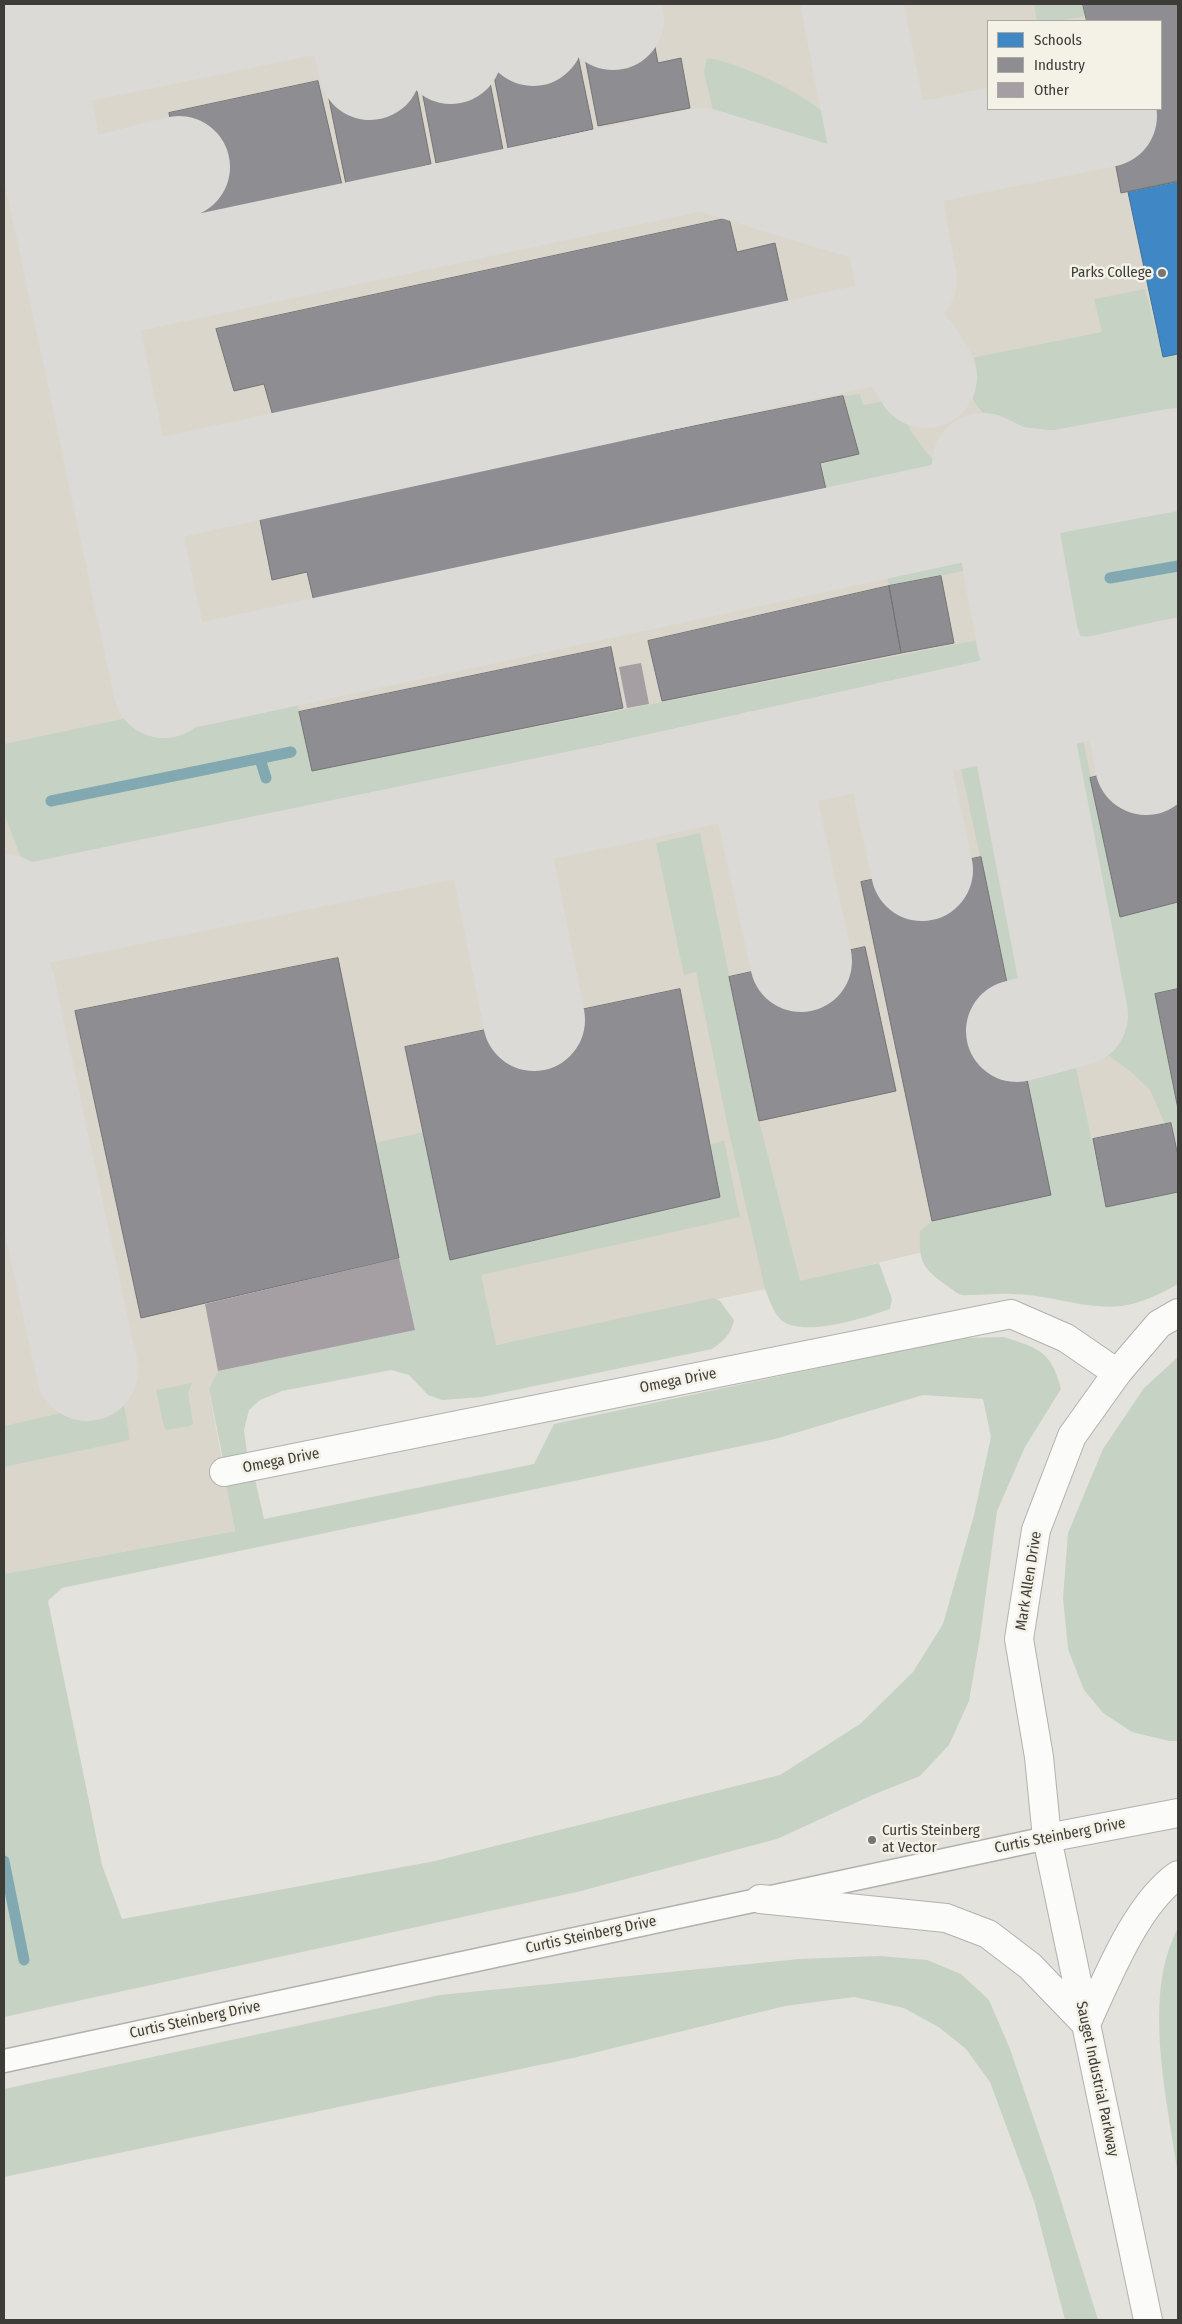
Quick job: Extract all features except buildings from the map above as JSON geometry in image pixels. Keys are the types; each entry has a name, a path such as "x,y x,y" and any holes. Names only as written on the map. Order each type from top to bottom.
{"street":[{"name":"Mark Allen Drive","path":"1047,1838 1039,1757 1019,1639 1036,1530 1072,1436 1117,1373 1159,1324 1178,1312"},
{"name":"Omega Drive","path":"224,1472 1010,1314 1066,1338 1117,1373"},
{"name":"Curtis Steinberg Drive","path":"1047,1838 1178,1813"},
{"name":"Sauget Industrial Parkway","path":"1047,1838 1148,2320"},
{"path":"760,1900 946,1918 988,1934 1030,1966 1086,2024 1115,1960 1149,1904 1178,1875"}],"lane":[{"name":"Curtis Steinberg Drive","path":"4,2061 1047,1838"}],"shaded area":[{"path":"4,4 1178,4 1178,1192 1106,1207 800,1282 495,1345 491,1321 209,1390 235,1531 20,1571 4,1925"}],"green space":[{"path":"1034,4 1083,4 1086,16 1064,20 1037,20"},
{"path":"707,58 738,66 776,82 825,113 837,127 849,159 837,159 716,124 704,72"},
{"path":"1145,289 1163,357 1178,354 1178,424 1091,442 1038,445 1009,434 990,422 975,403 968,389 962,365 966,359 1102,332 1094,299"},
{"path":"860,394 863,405 898,399 910,430 927,453 962,488 894,501 833,516 820,463 859,453 843,396"},
{"path":"1178,492 1178,640 1151,646 1080,648 1049,592 1032,523"},
{"path":"950,539 976,539 983,567 889,586 883,556"},
{"path":"988,638 986,662 140,845 24,866 4,813 4,744 293,683 312,771"},
{"path":"1082,735 1120,917 1178,902 1178,989 1155,995 1178,1109 1178,1156 1172,1123 1165,1124 1150,1090 1131,1072 1100,1049 1034,747"},
{"path":"1008,753 1056,984 1011,998 960,764"},
{"path":"700,833 759,1121 800,1281 879,1263 892,1299 890,1309 834,1325 803,1327 790,1325 781,1320 776,1313 765,1289 728,1128 696,972 684,975 656,843"},
{"path":"1073,1053 1106,1207 1178,1192 1178,1284 1143,1301 1107,1307 1039,1296 960,1294 931,1273 923,1262 920,1250 920,1231 932,1221 1051,1195 1024,1065"},
{"path":"424,1132 450,1259 720,1197 710,1145 724,1140 740,1217 481,1275 496,1345 714,1298 720,1301 734,1320 729,1333 712,1349 482,1397 442,1400 428,1395 409,1375 391,1370 282,1391 260,1400 249,1410 244,1430 247,1453 223,1459 209,1389 218,1371 414,1330 375,1143"},
{"path":"1004,1337 1035,1349 1048,1359 1061,1389 1025,1447 997,1511 980,1637 969,1701 949,1745 920,1776 875,1794 777,1839 577,1892 4,2017 4,1574 235,1531 226,1484 255,1479 264,1519 534,1464 554,1424 960,1338","holes":["923,1395 983,1399 991,1437 974,1515 943,1624 913,1672 860,1724 780,1775 435,1861 122,1919 102,1865 48,1601 62,1588 775,1439"]},
{"path":"1178,1357 1178,1741 1169,1741 1132,1732 1103,1713 1084,1690 1068,1649 1063,1598 1068,1533 1103,1449 1144,1388"},
{"path":"192,1383 188,1393 193,1423 190,1426 167,1430 164,1427 156,1390"},
{"path":"123,1399 130,1440 4,1467 4,1426"},
{"path":"1178,1929 1178,2174 1161,2059 1159,2029 1163,1972 1170,1946"},
{"path":"880,1956 927,1960 961,1974 989,2000 1010,2049 1053,2175 1098,2320 1065,2320 1034,2201 990,2082 966,2049 940,2028 904,2008 854,1997 785,2006 573,2058 4,2177 4,2089 440,1995 799,1959"}],"waterway":[{"path":"1110,578 1178,566"},
{"path":"51,801 291,752"},
{"path":"260,759 266,778"},
{"path":"4,1861 24,1960"}],"taxiway":[{"path":"19,4 164,687"},
{"path":"31,61 309,4"},
{"path":"354,4 370,69"},
{"path":"443,4 451,53"},
{"path":"528,4 533,35"},
{"path":"610,4 613,19"},
{"path":"852,4 906,279"},
{"path":"883,161 1106,116"},
{"path":"72,255 95,273 107,279 123,282 702,159 895,218"},
{"path":"61,197 179,167"},
{"path":"117,467 138,482 149,487 163,489 873,334 900,343 911,353 926,377"},
{"path":"985,465 1010,477 1054,482 1178,459"},
{"path":"983,464 994,479 1002,500 1028,641 1038,665 1043,672 1058,683 1092,688"},
{"path":"158,655 173,670 181,674 193,676 969,509 1054,482"},
{"path":"4,905 14,911 28,915 610,795 1178,669"},
{"path":"1131,680 1146,764"},
{"path":"1017,704 1077,1015 1017,1031"},
{"path":"892,732 922,870"},
{"path":"757,762 801,961"},
{"path":"494,819 534,1020"},
{"path":"4,986 87,1370"}],"place":[{"name":"Parks College","path":"1162,273"},
{"name":"Curtis Steinberg at Vector","path":"872,1840"}]}
